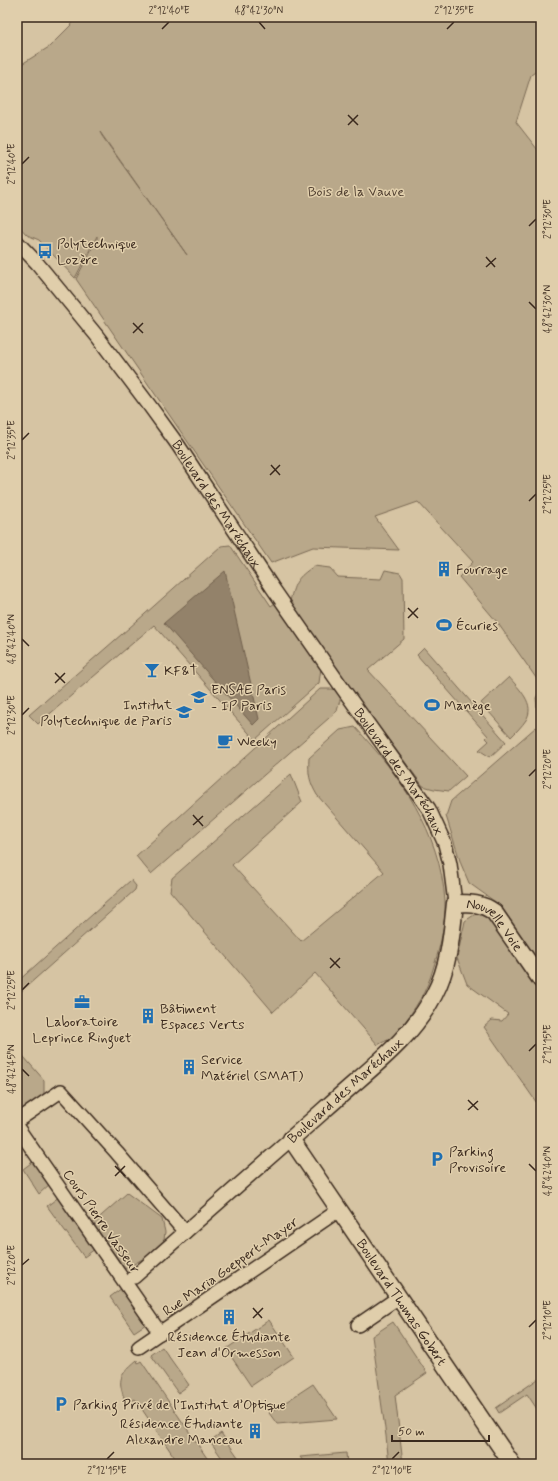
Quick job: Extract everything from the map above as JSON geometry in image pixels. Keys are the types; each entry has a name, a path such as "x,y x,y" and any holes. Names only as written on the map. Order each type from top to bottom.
{"street":[{"name":"Boulevard des Maréchaux","path":"17,242 37,263 97,336 149,405 178,445 311,644 429,809 445,844 450,864 455,903 451,939 446,962 435,993 417,1022 390,1052 134,1277"},
{"name":"Nouvelle Voie","path":"455,903 481,904 494,912 541,980"},
{"path":"17,1121 61,1091 185,1232"},
{"name":"Cours Pierre Vasseur","path":"17,1127 160,1333"},
{"name":"Boulevard Thomas Gobert","path":"291,1139 512,1464"},
{"name":"Rue Maria Goeppert-Mayer","path":"139,1347 339,1210"},
{"path":"358,1325 399,1297"}],"green space":[{"name":"Bois de la Vauve","path":"79,17 541,17 541,68 531,75 516,122 541,154 541,685 497,622 459,577 473,562 418,502 375,517 399,550 313,547 271,563 76,279 97,239 97,236 75,278 39,240 27,235 17,224 17,67 49,47","holes":["100,132 187,255 102,136"]},
{"path":"230,545 271,606 275,603 321,668 319,683 255,740 154,625 38,724 29,715 221,546"},
{"path":"314,566 330,568 338,577 381,579 385,570 400,573 403,578 404,639 368,670 466,776 449,791 423,786 356,696 290,601 295,584 300,577"},
{"path":"424,648 506,742 490,757 479,750 489,741 486,738 488,736 417,655"},
{"path":"509,677 525,697 529,708 529,714 526,720 511,737 481,703"},
{"path":"541,688 541,722 538,718 536,698"},
{"path":"320,689 343,689 337,711 151,874 136,856"},
{"path":"355,727 388,765 415,806 435,851 442,875 445,901 445,918 436,961 424,992 416,1007 401,1027 391,1038 378,1045 315,973 273,1012 170,891 172,878 291,774 302,802 232,865 301,941 384,872 317,795 312,786 310,777 309,758 340,730"},
{"path":"536,727 541,734 541,965 501,906 469,883 461,864 446,816 451,801"},
{"path":"131,880 136,886 135,890 17,995 17,982"},
{"path":"477,913 492,921 541,995 541,1109 484,1027 492,1020 502,1021 508,1014 467,984 457,958 465,921"},
{"path":"17,1049 44,1080 44,1095 18,1113"},
{"path":"35,1160 51,1183 39,1194 23,1169"},
{"path":"127,1193 162,1219 165,1232 164,1240 146,1257 125,1269 93,1223"},
{"path":"60,1196 95,1249 84,1257 47,1206"},
{"path":"122,1288 146,1324 134,1332 110,1297"},
{"path":"269,1320 294,1357 251,1386 226,1349"},
{"path":"393,1322 427,1373 395,1395 403,1464 389,1464 372,1336"},
{"path":"162,1347 189,1385 178,1393 151,1355"},
{"path":"137,1360 138,1363 141,1361 211,1464 179,1464 135,1399 126,1404 121,1379 126,1371"},
{"path":"541,1377 541,1415 527,1394 499,1413 496,1408"},
{"path":"313,1384 337,1419 277,1424 269,1413"},
{"path":"221,1433 243,1464 226,1464 210,1441"},
{"path":"346,1453 347,1464 305,1464 300,1457"}],"shaded area":[{"path":"225,571 259,719 253,725 164,623"}],"place":[{"name":"Polytechnique Lozère","path":"45,251"},
{"name":"Fourrage","path":"444,569"},
{"name":"Écuries","path":"444,625"},
{"name":"KF&T","path":"152,670"},
{"name":"ENSAE Paris - IP Paris","path":"199,697"},
{"name":"Manège","path":"432,705"},
{"name":"Institut Polytechnique de Paris","path":"184,712"},
{"name":"Weeky","path":"225,741"},
{"name":"Laboratoire Leprince Ringuet","path":"82,1002"},
{"name":"Bâtiment Espaces Verts","path":"148,1016"},
{"name":"Service Matériel (SMAT)","path":"189,1067"},
{"name":"Parking Provisoire","path":"437,1159"},
{"name":"Résidence Étudiante Jean d'Ormesson","path":"229,1317"},
{"name":"Parking Privé de l’Institut d’Optique","path":"61,1404"},
{"name":"Résidence Étudiante Alexandre Manceau","path":"255,1431"}]}
